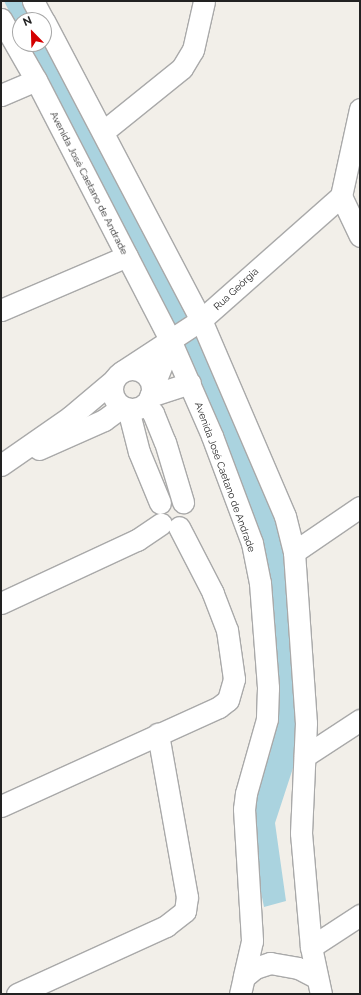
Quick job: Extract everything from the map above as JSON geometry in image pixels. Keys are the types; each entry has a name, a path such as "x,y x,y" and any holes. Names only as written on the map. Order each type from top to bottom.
{"street":[{"path":"33,1 39,12"},
{"path":"104,131 182,68 193,50 204,1"},
{"name":"Avenida José Caetano de Andrade","path":"1,18 36,80 171,342 190,383 252,543 260,583 268,688 267,719 246,793 252,941 242,986"},
{"path":"52,35 104,131 201,320 285,516 294,552 306,723 302,834 311,947 318,986"},
{"path":"1,95 36,80"},
{"path":"360,109 341,196 360,236"},
{"name":"Rua Geórgia","path":"5,463 70,417 119,376 171,342 201,320 341,196"},
{"path":"1,310 127,256"},
{"path":"1,806 219,707 228,700 234,679 227,630 213,593 170,525 156,514 160,503 140,452 139,401 171,342"},
{"path":"1,603 187,518 188,512 183,502 165,442 153,414 139,401 113,398 119,376 130,370 142,372 151,383 139,401"},
{"path":"5,463 76,434 139,401 190,383"},
{"path":"160,503 174,498 183,502"},
{"path":"294,552 360,506"},
{"path":"305,756 360,720"},
{"path":"17,994 166,926 185,911 187,897 158,734"},
{"path":"311,947 360,915"},
{"path":"242,986 255,968 270,963 298,968 318,986"}],"water":[{"path":"4,1 26,1 32,12 12,12 12,17"},
{"path":"52,48 193,316 172,327 30,52 52,52"},
{"path":"199,329 286,544 294,658 296,744 294,765 275,823 286,901 264,907 256,867 252,812 260,779 270,754 277,712 258,529 231,455 178,339"}]}
